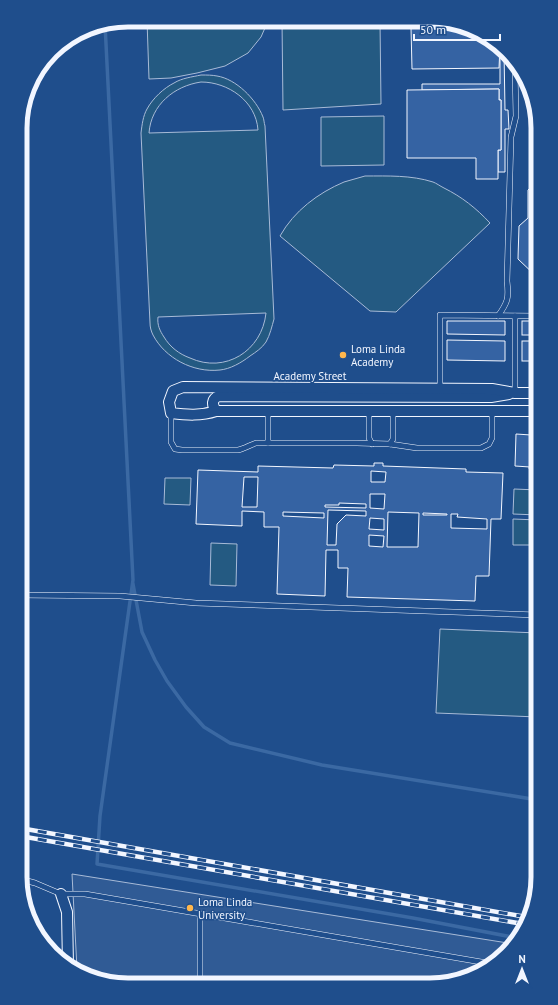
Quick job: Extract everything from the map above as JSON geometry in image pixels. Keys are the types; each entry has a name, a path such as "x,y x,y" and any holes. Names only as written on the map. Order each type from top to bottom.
{"street":[{"name":"Academy Street","path":"171,413 169,402 172,391 183,387 440,388 492,389 515,393 531,393"},
{"name":"Academy Street","path":"216,411 213,406 213,401 215,397 218,396 491,398 515,393"},
{"path":"171,413 205,414 216,411 531,411"},
{"path":"61,894 67,912 68,958"}],"lane":[{"path":"498,316 505,307 508,296 507,281 511,137 516,116 515,74"},
{"path":"440,388 440,315 531,316"},
{"path":"515,316 515,393"},
{"path":"268,411 268,443"},
{"path":"369,411 369,438 372,444"},
{"path":"390,444 393,438 393,411"},
{"path":"171,413 171,442 175,449 238,450 256,443 357,443 390,444 417,448 481,448 488,444 492,438 492,411"},
{"path":"27,595 120,596 196,603 531,615"},
{"path":"27,881 61,894 86,894 484,962"},
{"path":"200,914 200,978"}],"shaded area":[{"path":"147,27 265,27 261,37 248,53 225,66 171,78 149,79"},
{"path":"282,27 380,27 381,104 283,110"},
{"path":"201,75 224,78 238,86 256,103 263,117 265,126 274,319 267,339 261,348 247,359 220,370 200,369 172,357 158,343 152,334 150,324 141,133 143,121 149,105 170,85 180,80","holes":["201,82 221,85 239,95 252,110 258,130 149,133 154,114 166,98 182,88","266,313 263,326 257,338 249,348 240,356 228,361 216,363 203,362 190,358 179,352 166,341 158,323 158,317"]},
{"path":"384,116 384,165 321,166 321,117"},
{"path":"365,176 408,177 433,182 463,199 490,223 396,312 370,311 280,236 292,219 316,197 334,186"},
{"path":"529,435 531,435 531,469 529,469"},
{"path":"165,478 191,478 190,505 164,504"},
{"path":"514,489 531,490 531,515 513,514"},
{"path":"513,519 531,520 531,545 513,545"},
{"path":"211,543 237,544 236,586 210,585"},
{"path":"440,629 531,633 531,717 436,713"},
{"name":"Loma Linda University","path":"72,874 506,943 492,957 475,968 463,973 437,978 128,978 102,975 77,964"}],"building":[{"path":"411,28 444,28 463,32 475,37 500,55 499,68 412,69"},
{"path":"500,55 504,59 505,110 508,110 509,129 505,129 505,172 498,172 498,150 501,150 501,100 499,100 499,89 422,90 422,84 500,84"},
{"path":"499,89 499,100 501,100 501,150 498,150 498,179 476,179 476,158 407,158 407,90"},
{"path":"531,187 531,271 518,259 519,226 528,218 528,190"},
{"path":"447,321 505,321 505,335 447,334"},
{"path":"522,321 531,321 531,335 522,335"},
{"path":"447,340 505,341 505,361 447,360"},
{"path":"522,341 531,341 531,361 522,361"},
{"path":"516,434 531,435 530,467 515,466"},
{"path":"374,463 383,463 383,466 466,469 466,472 503,473 501,519 491,519 489,576 476,576 475,601 347,597 348,568 338,568 338,550 326,550 325,596 277,594 279,527 264,527 264,512 242,511 242,526 196,524 198,470 258,472 258,466 333,468 334,465 374,466","holes":["371,471 386,472 385,482 371,482","244,477 258,477 257,507 242,507","370,494 385,494 384,509 370,508","339,503 366,504 366,508 325,507 325,505 339,505","328,510 366,511 366,516 346,515 337,524 336,545 327,545","283,512 324,513 324,518 283,516","388,512 419,513 418,547 387,547","423,513 447,514 423,515","451,514 458,514 457,517 487,519 487,529 451,528","370,518 384,519 384,530 369,529","369,535 384,536 383,547 369,546"]}],"waterway":[{"path":"105,30 133,580 100,816 97,864 413,918 511,937"},
{"path":"133,584 142,632 167,681 186,707 204,727 230,743 322,765 531,799"}],"railway":[{"path":"27,829 523,917"},
{"path":"27,837 520,923"}],"place":[{"name":"Loma Linda Academy","path":"343,355"},
{"name":"Loma Linda University","path":"190,908"}]}
